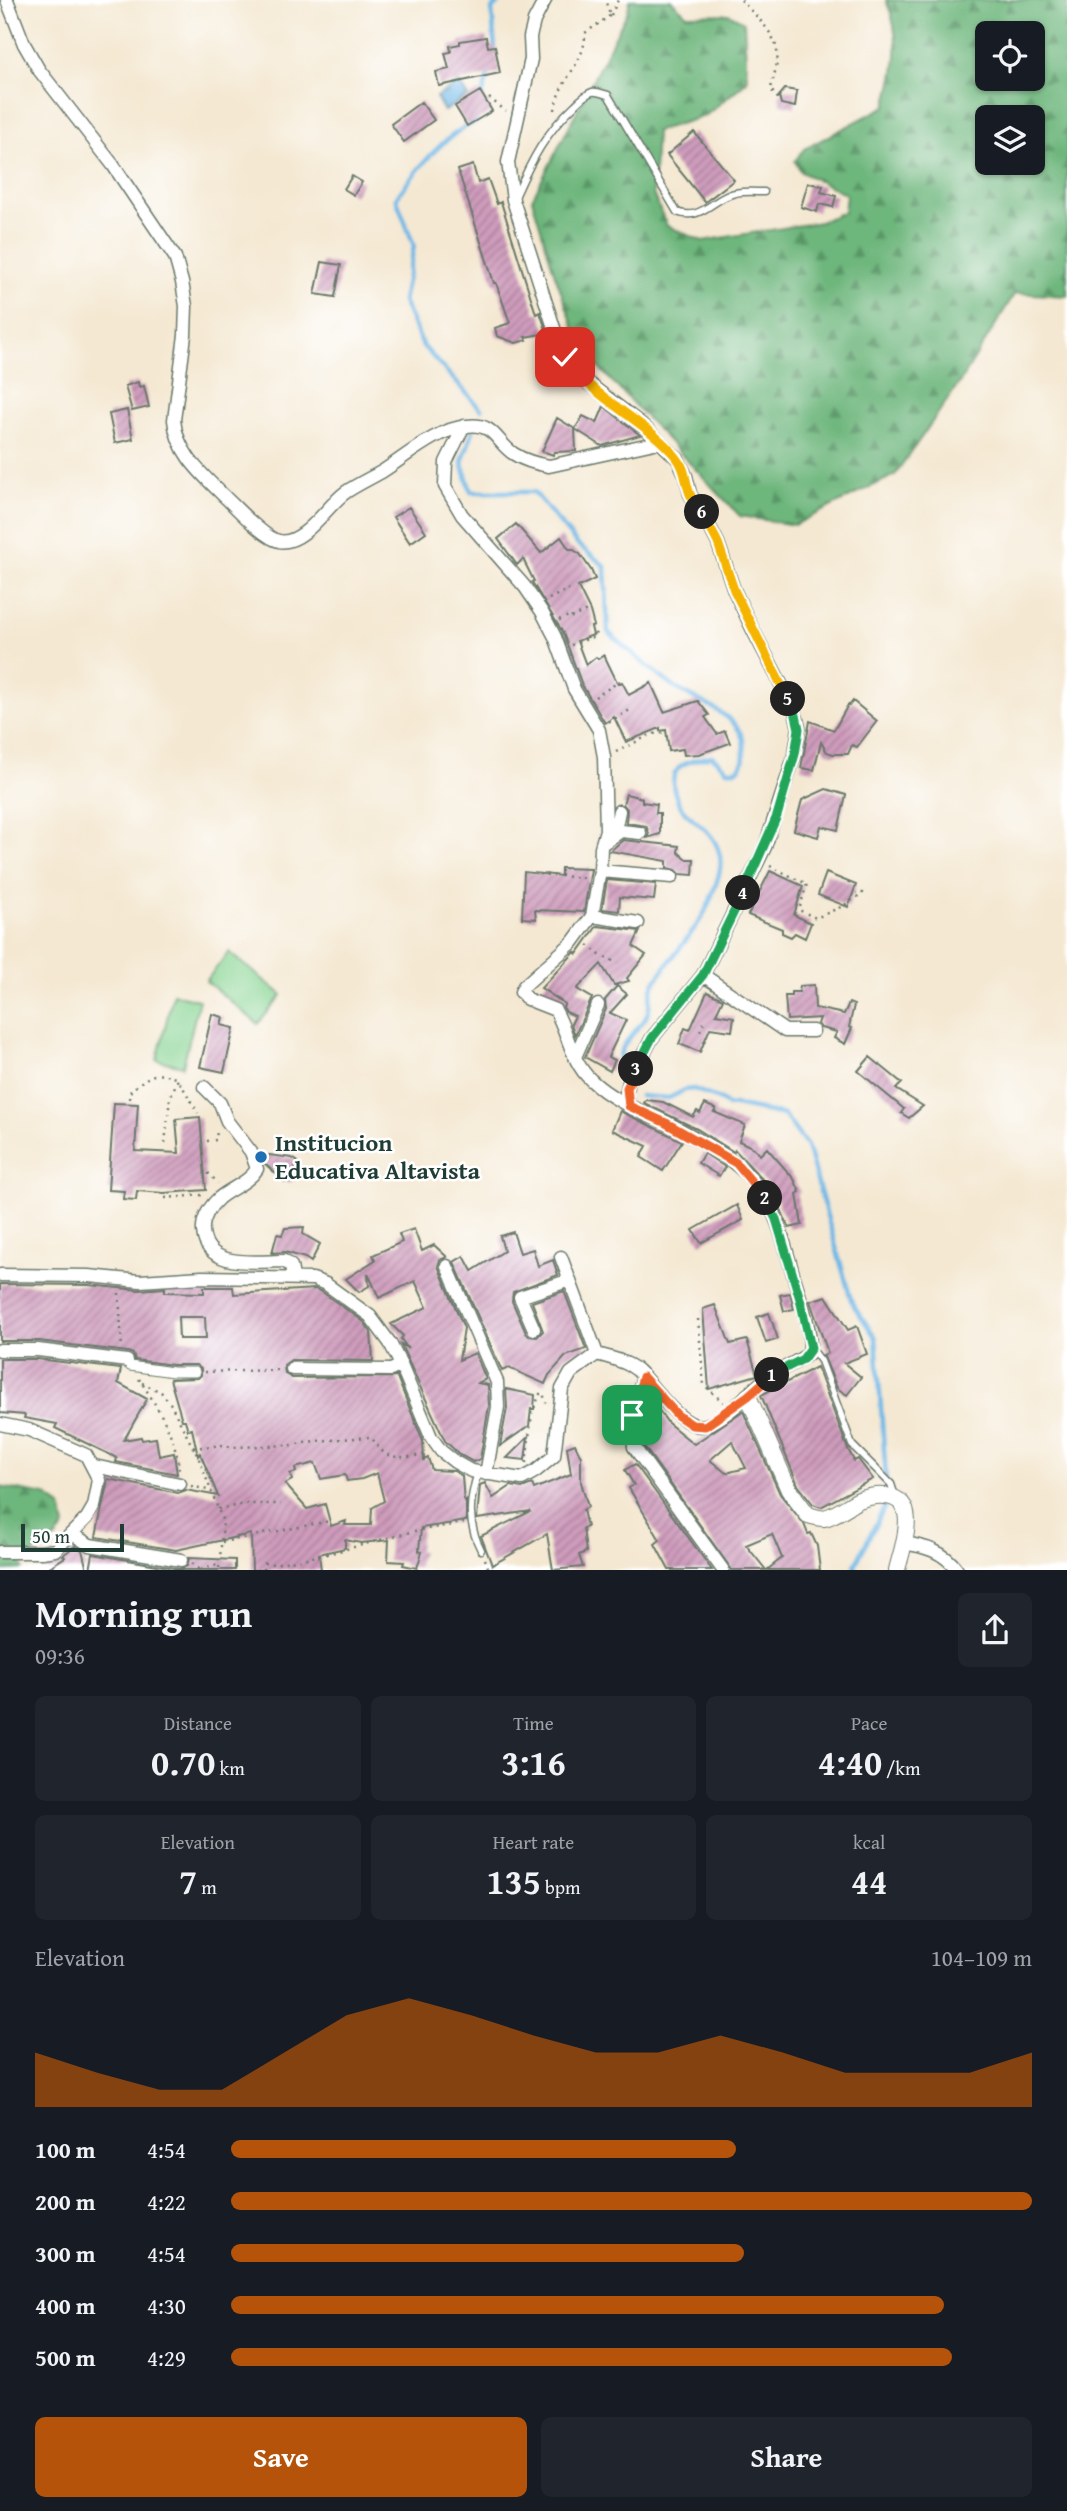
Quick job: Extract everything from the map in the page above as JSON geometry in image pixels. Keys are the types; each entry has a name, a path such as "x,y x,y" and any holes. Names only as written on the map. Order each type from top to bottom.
{"street":[{"path":"7,0 24,44 39,70 113,165 175,257 186,306 174,420 176,433 195,467 253,524 278,541 292,541 319,519 343,494 449,429 464,426 484,427 495,433 512,453 531,463 549,466 659,442"},
{"path":"545,0 534,21 530,37 531,59 508,163 513,200 565,357 576,374 641,424 678,459 686,475 690,494 718,543 734,590 795,711 799,729 795,754 777,816 758,861 703,975 652,1038 627,1088 629,1106"},
{"path":"464,426 446,462 444,485 462,515 525,587 537,605 548,624 574,689 598,729 604,757 606,830 592,916 573,942 521,992 527,999 555,1010 575,1057 588,1078 609,1096 666,1123 736,1163 767,1199 776,1219 800,1299 811,1348 803,1359 778,1370 762,1381 748,1396 705,1426 692,1425 677,1415 635,1368 597,1354"},
{"path":"614,836 619,811"},
{"path":"602,844 621,831 640,833"},
{"path":"599,876 673,877"},
{"path":"592,916 638,923"},
{"path":"703,975 785,1031 813,1031"},
{"path":"575,1057 598,1004"},
{"path":"204,1087 220,1102 227,1121 251,1152 257,1169 219,1198 208,1211 202,1229 207,1245 215,1255 226,1260 284,1261 291,1266 293,1277"},
{"path":"561,1257 597,1354"},
{"path":"447,1266 497,1382 498,1407 482,1473"},
{"path":"0,1275 140,1281 293,1277 313,1279 326,1284 370,1315 390,1343 431,1437 443,1453 455,1462 482,1473 522,1479 554,1456 562,1389 566,1379 597,1354"},
{"path":"534,1329 520,1297 570,1280"},
{"path":"0,1350 38,1350 173,1372 195,1372"},
{"path":"292,1370 391,1370 401,1364"},
{"path":"643,1377 632,1415 634,1447 723,1570"},
{"path":"748,1396 789,1490 808,1515 824,1518 860,1500 878,1496 895,1497 902,1504 907,1514 907,1528 897,1570"},
{"path":"0,1424 29,1430 86,1455 99,1480 94,1506 87,1518 55,1550 0,1552"},
{"path":"94,1466 180,1484"},
{"path":"72,1534 90,1545 181,1560"},
{"path":"904,1543 928,1547 957,1570"}],"lane":[{"path":"513,200 535,154 554,124 590,93 608,95 677,212 685,215 703,211 733,193 764,192"},
{"path":"811,1348 821,1361 852,1445 891,1483 895,1497"},
{"path":"481,1550 473,1535 471,1496 482,1473"}],"path":[{"path":"606,0 611,15"},
{"path":"554,124 556,97 579,61 585,44 585,33 611,15 618,0"},
{"path":"741,0 769,31 777,50 772,90 781,102"},
{"path":"489,98 509,113 519,116"},
{"path":"537,605 573,587"},
{"path":"548,624 587,611"},
{"path":"558,650 596,636 594,628"},
{"path":"583,704 620,681"},
{"path":"598,729 630,710"},
{"path":"604,757 652,734 664,733"},
{"path":"758,861 807,884 799,910 816,918 863,893 856,893"},
{"path":"539,874 599,876"},
{"path":"573,942 585,942 600,955 618,963"},
{"path":"699,1031 704,1023"},
{"path":"129,1099 131,1090 151,1076 161,1073 178,1079 198,1113"},
{"path":"165,1143 170,1098 178,1079"},
{"path":"165,1198 207,1194"},
{"path":"119,1279 120,1340 129,1364 172,1440 179,1460 180,1484 212,1491"},
{"path":"698,1319 704,1385 732,1408"},
{"path":"195,1372 292,1370"},
{"path":"142,1383 161,1392 170,1403 212,1491 222,1522 219,1570"},
{"path":"526,1477 532,1413 540,1394 544,1396 547,1408 559,1413"},
{"path":"193,1448 223,1445 295,1445 303,1441 369,1437 373,1438 386,1454 396,1456 443,1453"},
{"path":"218,1509 245,1504 281,1504"},
{"path":"222,1542 330,1521"},
{"path":"263,1570 264,1563 273,1564 324,1555 414,1531 471,1522"},
{"path":"201,1570 220,1564"}],"green space":[{"path":"630,0 671,0 687,15 729,14 744,22 747,81 705,116 656,131 653,194 667,226 702,241 820,222 844,212 846,194 801,172 795,161 804,149 886,106 893,78 896,40 886,0 1067,0 1067,296 1015,293 962,379 895,475 794,525 740,516 582,350 532,199 627,13"},
{"path":"229,952 282,995 258,1024 206,981"},
{"path":"173,994 199,1000 183,1066 157,1060"},
{"path":"0,1487 45,1495 61,1506 65,1526 56,1538 21,1562 23,1569 0,1570"}],"water":[{"path":"459,83 468,96 444,111 436,97"}],"building":[{"path":"486,37 488,47 495,46 500,73 439,86 436,72 449,69 445,53 451,52 450,46 460,44 460,41"},
{"path":"785,89 797,91 795,107 781,104 779,96"},
{"path":"480,91 492,111 467,126 455,106"},
{"path":"421,102 434,120 404,142 391,124"},
{"path":"694,132 734,180 705,202 667,155"},
{"path":"473,165 478,183 488,179 497,204 501,202 536,314 540,312 547,333 525,337 527,340 516,343 497,336 495,328 510,323 494,283 458,170"},
{"path":"352,176 362,182 354,195 344,189"},
{"path":"808,183 823,186 821,192 836,196 833,207 819,204 817,212 801,207"},
{"path":"322,262 341,265 335,297 315,294"},
{"path":"138,382 139,387 144,386 149,407 132,411 125,386"},
{"path":"604,406 640,435 602,446 575,429 583,416 597,423"},
{"path":"127,410 133,439 115,443 109,414"},
{"path":"557,418 575,429 576,451 554,452 553,455 542,451"},
{"path":"409,507 426,532 410,543 393,517"},
{"path":"516,524 541,553 561,537 569,549 580,554 591,570 595,579 578,587 594,626 591,627 593,635 577,641 586,665 596,657 598,659 604,655 618,684 622,682 629,695 651,683 664,712 698,701 709,715 705,717 717,734 725,731 730,743 699,754 684,755 683,749 669,751 666,730 660,731 660,728 626,742 614,717 605,723 582,685 563,633 532,582 534,581 523,559 517,565 498,539"},
{"path":"853,701 877,721 857,747 852,745 848,754 833,754 827,752 821,742 814,770 801,768 810,721 834,730"},
{"path":"826,789 846,795 838,830 821,826 818,837 794,830 802,800"},
{"path":"626,794 642,798 642,802 657,804 660,834 647,838 649,833 646,826 626,823 627,809 623,804"},
{"path":"623,840 679,846 678,852 686,859 694,859 693,875 680,874 667,868 667,861 610,851"},
{"path":"561,868 591,869 584,912 535,910 536,919 522,918 524,872 561,876"},
{"path":"770,871 803,886 794,915 811,923 805,938 795,933 791,937 782,933 782,929 748,915"},
{"path":"826,873 856,885 848,907 818,895"},
{"path":"607,880 656,884 654,900 620,897 619,911 602,909"},
{"path":"597,926 640,931 633,946 646,955 627,978 629,981 614,985 601,964 577,989 592,998 575,1035 571,1024 575,1016 566,1012 563,1007 565,1004 541,988 575,952 577,954"},
{"path":"814,985 815,1008 844,1014 849,1003 854,1005 849,1027 852,1028 845,1044 834,1038 837,1032 821,1028 818,1024 820,1018 787,1020 785,996 791,996 791,992 799,992 800,986"},
{"path":"617,986 627,994 610,1013 626,1020 608,1057 615,1060 610,1071 585,1057 606,1009 605,1000"},
{"path":"707,992 723,999 716,1014 734,1017 732,1031 710,1028 700,1052 679,1044 685,1028 690,1030"},
{"path":"212,1014 223,1017 221,1025 234,1028 224,1072 200,1067"},
{"path":"870,1057 902,1083 896,1089 923,1106 909,1118 901,1113 904,1109 858,1071"},
{"path":"646,1100 663,1102 693,1117 697,1111 700,1113 705,1104 716,1109 714,1112 745,1125 739,1141 754,1148 760,1155 767,1148 794,1179 800,1192 797,1194 802,1225 789,1228 766,1183 735,1150 734,1152 697,1129 644,1103"},
{"path":"114,1103 138,1104 135,1151 179,1153 176,1119 200,1117 206,1190 164,1193 137,1191 136,1200 123,1199 124,1191 108,1190"},
{"path":"620,1111 682,1141 663,1171 641,1157 647,1146 612,1130"},
{"path":"704,1153 725,1167 719,1176 698,1163"},
{"path":"269,1155 297,1161 292,1182 285,1182 264,1163 262,1158"},
{"path":"737,1205 743,1220 701,1243 693,1230"},
{"path":"304,1227 303,1234 320,1244 311,1262 285,1252 272,1253 277,1234 282,1235 285,1228"},
{"path":"414,1229 422,1251 434,1245 447,1257 440,1260 438,1266 464,1328 459,1360 475,1353 486,1379 478,1383 488,1385 489,1406 480,1459 473,1462 460,1455 445,1441 400,1343 408,1349 401,1339 403,1336 391,1324 427,1307 415,1281 379,1298 368,1273 369,1286 359,1292 346,1279 375,1260 373,1255 402,1242 399,1234"},
{"path":"513,1232 520,1253 533,1249 538,1266 553,1260 558,1275 513,1292 512,1301 526,1333 537,1337 543,1331 532,1302 564,1291 586,1349 566,1356 549,1375 545,1384 509,1368 502,1371 454,1262 464,1256 472,1271 504,1251 500,1236"},
{"path":"0,1284 89,1285 139,1290 165,1288 165,1292 204,1293 204,1287 233,1287 234,1294 315,1289 364,1322 371,1332 373,1361 291,1360 284,1365 285,1374 292,1378 397,1377 423,1441 424,1460 428,1458 432,1470 454,1471 462,1476 466,1521 421,1528 419,1551 422,1552 417,1568 403,1565 404,1562 388,1561 389,1540 361,1543 345,1540 345,1548 319,1554 321,1570 252,1570 251,1534 176,1550 96,1537 108,1479 178,1493 186,1490 218,1496 200,1453 198,1456 192,1429 188,1430 185,1420 182,1420 170,1379 198,1378 201,1369 196,1365 135,1360 133,1354 128,1352 39,1341 0,1341","holes":["178,1317 205,1317 206,1339 179,1339","315,1463 321,1479 345,1475 347,1481 377,1473 384,1501 372,1508 371,1525 345,1525 346,1521 331,1526 325,1504 307,1509 285,1484 292,1480 290,1474 296,1472 295,1468"]},
{"path":"790,1293 794,1309 784,1311 780,1295"},
{"path":"826,1296 848,1330 857,1326 867,1354 844,1363 861,1377 847,1395 837,1388 823,1355 828,1353 810,1301"},
{"path":"715,1305 730,1344 747,1340 757,1375 709,1389 703,1309"},
{"path":"769,1313 778,1339 766,1343 757,1317"},
{"path":"0,1359 37,1359 121,1369 118,1383 147,1399 124,1440 156,1438 159,1456 174,1453 177,1474 116,1462 117,1458 55,1428 57,1424 24,1418 25,1415 0,1413"},
{"path":"817,1367 854,1461 858,1459 873,1479 821,1507 813,1504 798,1485 761,1395"},
{"path":"506,1389 535,1395 534,1409 531,1409 529,1426 500,1446 507,1408"},
{"path":"647,1394 668,1423 694,1444 743,1411 780,1494 804,1524 808,1534 811,1533 817,1546 820,1570 767,1570 782,1558 772,1534 746,1545 766,1570 732,1570 643,1445 642,1428 645,1425 641,1419 647,1414 643,1409","holes":["732,1441 746,1468 726,1473 710,1460"]},
{"path":"528,1437 525,1460 507,1458"},
{"path":"575,1444 581,1457 581,1482 588,1507 583,1510 587,1527 583,1528 586,1552 579,1555 583,1567 553,1570 547,1534 492,1565 481,1536 531,1511 477,1519 480,1485 485,1483 493,1498 511,1486 522,1488 532,1484 534,1489 571,1474 567,1447"},
{"path":"635,1464 712,1570 669,1570 655,1544 660,1540 629,1488 634,1485 625,1470"},
{"path":"75,1546 82,1550 87,1570 45,1570 65,1557 63,1555"},
{"path":"93,1554 180,1569 187,1566 189,1558 235,1560 235,1570 90,1570"}],"waterway":[{"path":"495,50 492,9 502,0"},
{"path":"481,101 489,72"},
{"path":"477,116 475,122 451,136 431,155 396,198 414,246 403,301 423,346 481,409"},
{"path":"473,431 462,462 471,492 534,492 577,544 605,566 608,632 667,682 720,712 738,729 743,739 744,759 737,770 727,770 712,756 688,762 677,770 674,776 673,784 679,803 717,845 720,869 706,909 651,990 646,1017 622,1050 619,1064 622,1071"},
{"path":"640,1096 669,1098 685,1090 694,1089 721,1100 728,1106 784,1115 807,1146 852,1303 876,1338 886,1478"},
{"path":"856,1570 855,1565 887,1502"}],"place":[{"name":"Institucion Educativa Altavista","path":"261,1157"}],"route":[{"path":"565,357 576,374 641,424 678,459 686,475 690,494 718,543 734,590 795,711 799,729 795,754 777,816 758,861 703,975 652,1038 629,1082 626,1094 629,1106 666,1123 736,1163 767,1199 776,1219 800,1299 811,1348 803,1359 778,1370 762,1381 748,1396 705,1426 692,1425 677,1415 643,1377 632,1415"}]}
